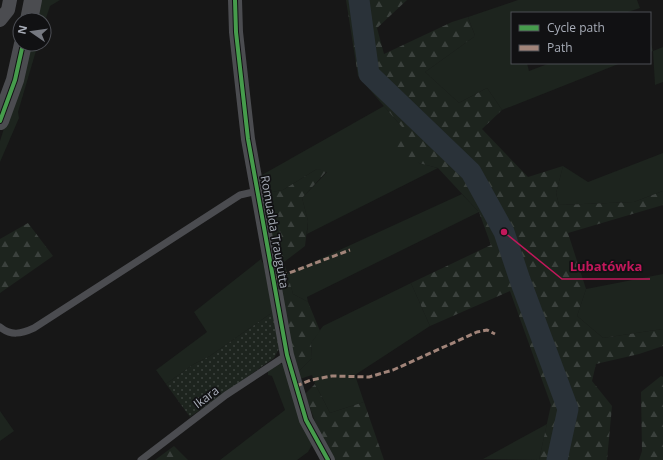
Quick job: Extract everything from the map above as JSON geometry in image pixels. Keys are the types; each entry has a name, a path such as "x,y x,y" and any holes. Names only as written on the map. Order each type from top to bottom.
{"street":[{"path":"0,20 8,10 10,0"},
{"path":"30,12 33,0"},
{"name":"Romualda Traugutta","path":"235,0 236,32 248,139 287,355 306,420 328,460"},
{"path":"0,121 15,80 21,52"}],"lane":[{"path":"0,327 7,332 16,334 34,328 240,195 258,191"},
{"name":"Ikara","path":"141,460 226,395 287,355"}],"green space":[{"path":"41,0 60,0 50,6 48,12 38,12"},
{"path":"346,0 407,0 377,28 384,54 452,22 468,17 475,36 425,72 459,103 487,88 502,110 482,129 528,177 563,166 556,193 559,205 634,202 663,191 663,205 568,233 586,289 577,316 603,338 663,329 663,346 639,354 596,364 592,381 612,406 607,460 539,460 551,405 510,291 430,326 411,283 491,245 479,212 438,168 419,163 396,150 402,127 358,76"},
{"path":"518,0 637,0 640,8 628,12 511,12 511,64 527,64 529,71 547,64 618,64 502,110 487,88 459,103 425,72 475,36 468,17"},
{"path":"663,47 663,82 655,85 653,51"},
{"path":"28,52 36,52 18,112 19,118 0,162 0,141"},
{"path":"384,106 402,127 419,163 438,168 307,234 308,221 302,198 327,172 317,169 283,190 262,194 260,176"},
{"path":"663,153 663,191 634,202 559,205 556,193 563,166 588,182"},
{"path":"317,169 327,171 302,198 308,221 305,246 284,262 293,294 308,302 320,331 311,343 312,358 297,373 262,194 283,190"},
{"path":"462,194 479,212 307,297 308,302 293,294 287,274"},
{"path":"28,223 53,256 0,293 0,239"},
{"path":"261,259 264,266 273,312 210,356 194,364 166,384 156,370 207,332 194,312"},
{"path":"663,274 663,329 603,338 577,316 586,289"},
{"path":"411,283 430,326 355,375 364,402 330,413 312,375 300,379 297,373 312,358 311,343 323,326"},
{"path":"273,312 280,347 274,358 190,417 166,384 194,364 210,356"},
{"path":"278,363 284,365 313,443 308,452 297,460 220,460 285,410 272,376 268,375 268,370"},
{"path":"661,376 663,377 663,460 639,460 642,451 641,392"},
{"path":"315,384 330,413 364,402 384,460 333,460 325,449 305,394"},
{"path":"0,411 14,431 0,441"},
{"path":"547,424 539,460 483,459"},
{"path":"174,446 188,460 155,460"}],"waterway":[{"path":"359,0 369,74 471,172 504,232 520,280 568,409 557,460"}],"marked path":[{"path":"273,279 350,250"},
{"path":"296,386 311,380 332,376 369,377 393,370 477,332 487,330 495,334"}],"cycle path":[{"path":"235,0 236,32 248,139 287,355 306,420 328,460"},
{"path":"0,121 15,80 21,52"}],"place":[{"name":"Lubatówka","path":"504,232"}]}
